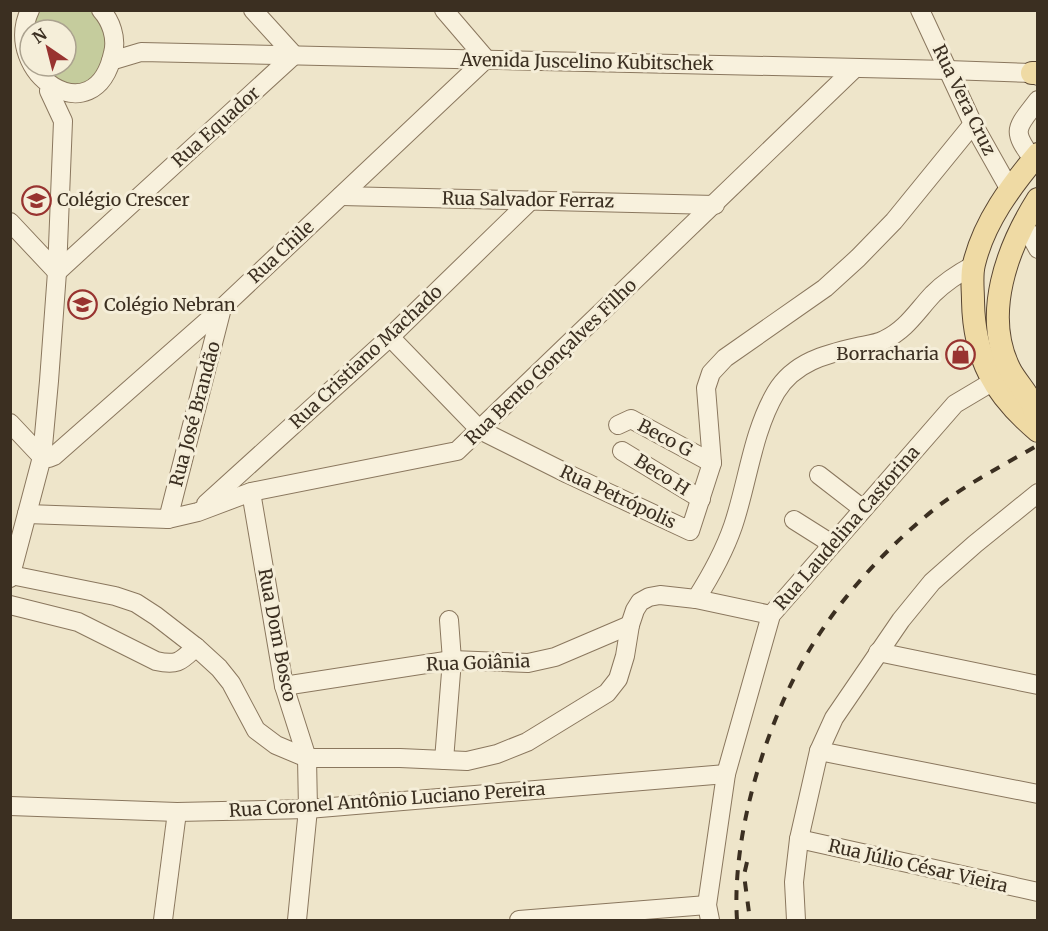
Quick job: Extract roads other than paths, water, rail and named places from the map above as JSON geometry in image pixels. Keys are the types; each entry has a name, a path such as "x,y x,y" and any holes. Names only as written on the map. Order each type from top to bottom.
{"main road":[{"path":"1031,412 992,382 979,354 973,326 974,265 995,213 1009,188 1035,156"},
{"path":"1038,199 1023,222 1000,285 997,317 1001,349 1038,431"}],"street":[{"path":"30,10 14,30 13,50 27,76 37,85 49,91 65,94 81,91 94,84 104,74 111,61 114,37 110,24 101,10"},
{"path":"253,10 294,55"},
{"path":"444,10 486,59"},
{"name":"Rua Vera Cruz","path":"920,10 973,124 1009,188"},
{"name":"Avenida Juscelino Kubitschek","path":"114,37 141,52"},
{"name":"Avenida Juscelino Kubitschek","path":"111,61 141,52 948,70 1036,74"},
{"name":"Rua Equador","path":"57,272 294,55"},
{"name":"Rua Chile","path":"42,457 54,456 222,308 486,59"},
{"name":"Rua Bento Gonçalves Filho","path":"27,514 168,519 198,512 251,492 457,452 855,68"},
{"path":"49,91 63,121 57,272 42,457 12,571 136,603 196,647 231,683 256,730 276,745 307,758 467,761 497,754 527,742 608,693 618,679 635,610 640,602 649,597 660,595 696,599 771,615"},
{"path":"63,121 81,91"},
{"path":"1035,156 1019,140 1019,126 1038,100"},
{"name":"Rua Petrópolis","path":"390,337 480,430 567,474 690,531 712,463 706,388 711,373 725,358 825,288 858,258 894,221 973,124"},
{"name":"Rua Salvador Ferraz","path":"341,196 715,205"},
{"name":"Rua Cristiano Machado","path":"198,512 390,337 531,200"},
{"path":"10,222 57,272"},
{"path":"1023,222 1038,249"},
{"path":"696,599 711,576 733,527 762,419 777,390 790,374 808,362 882,341 905,327 952,277 974,265"},
{"name":"Rua José Brandão","path":"168,519 222,308"},
{"name":"Rua Laudelina Castorina","path":"709,913 726,774 771,615 955,404 992,382"},
{"name":"Beco G","path":"618,425 631,419 712,463"},
{"path":"10,423 42,457"},
{"name":"Beco H","path":"622,451 701,499"},
{"path":"819,475 863,509"},
{"name":"Rua Dom Bosco","path":"251,492 284,686 307,758 308,809 297,921"},
{"path":"796,921 794,882 799,839 819,752 834,718 878,652 932,582 1038,493"},
{"path":"794,520 832,544"},
{"path":"10,605 78,621 156,661 170,664 179,662 196,647"},
{"path":"444,760 452,660 449,620"},
{"name":"Rua Goiânia","path":"284,686 452,660 528,663 555,657 630,625"},
{"path":"878,652 1038,685"},
{"path":"819,752 1038,794"},
{"name":"Rua Coronel Antônio Luciano Pereira","path":"10,806 177,812 308,809 726,774"},
{"path":"163,921 177,812"},
{"name":"Rua Júlio César Vieira","path":"799,839 1038,892"},
{"path":"519,921 709,913"}],"railway":[{"path":"737,920 740,848 757,771 785,697 820,633 859,582 889,550 937,507 986,474 1038,445"},
{"path":"747,862 744,875 750,920"}],"place":[{"name":"Colégio Crescer","path":"36,200"},
{"name":"Colégio Nebran","path":"83,305"},
{"name":"Borracharia","path":"960,354"}]}
